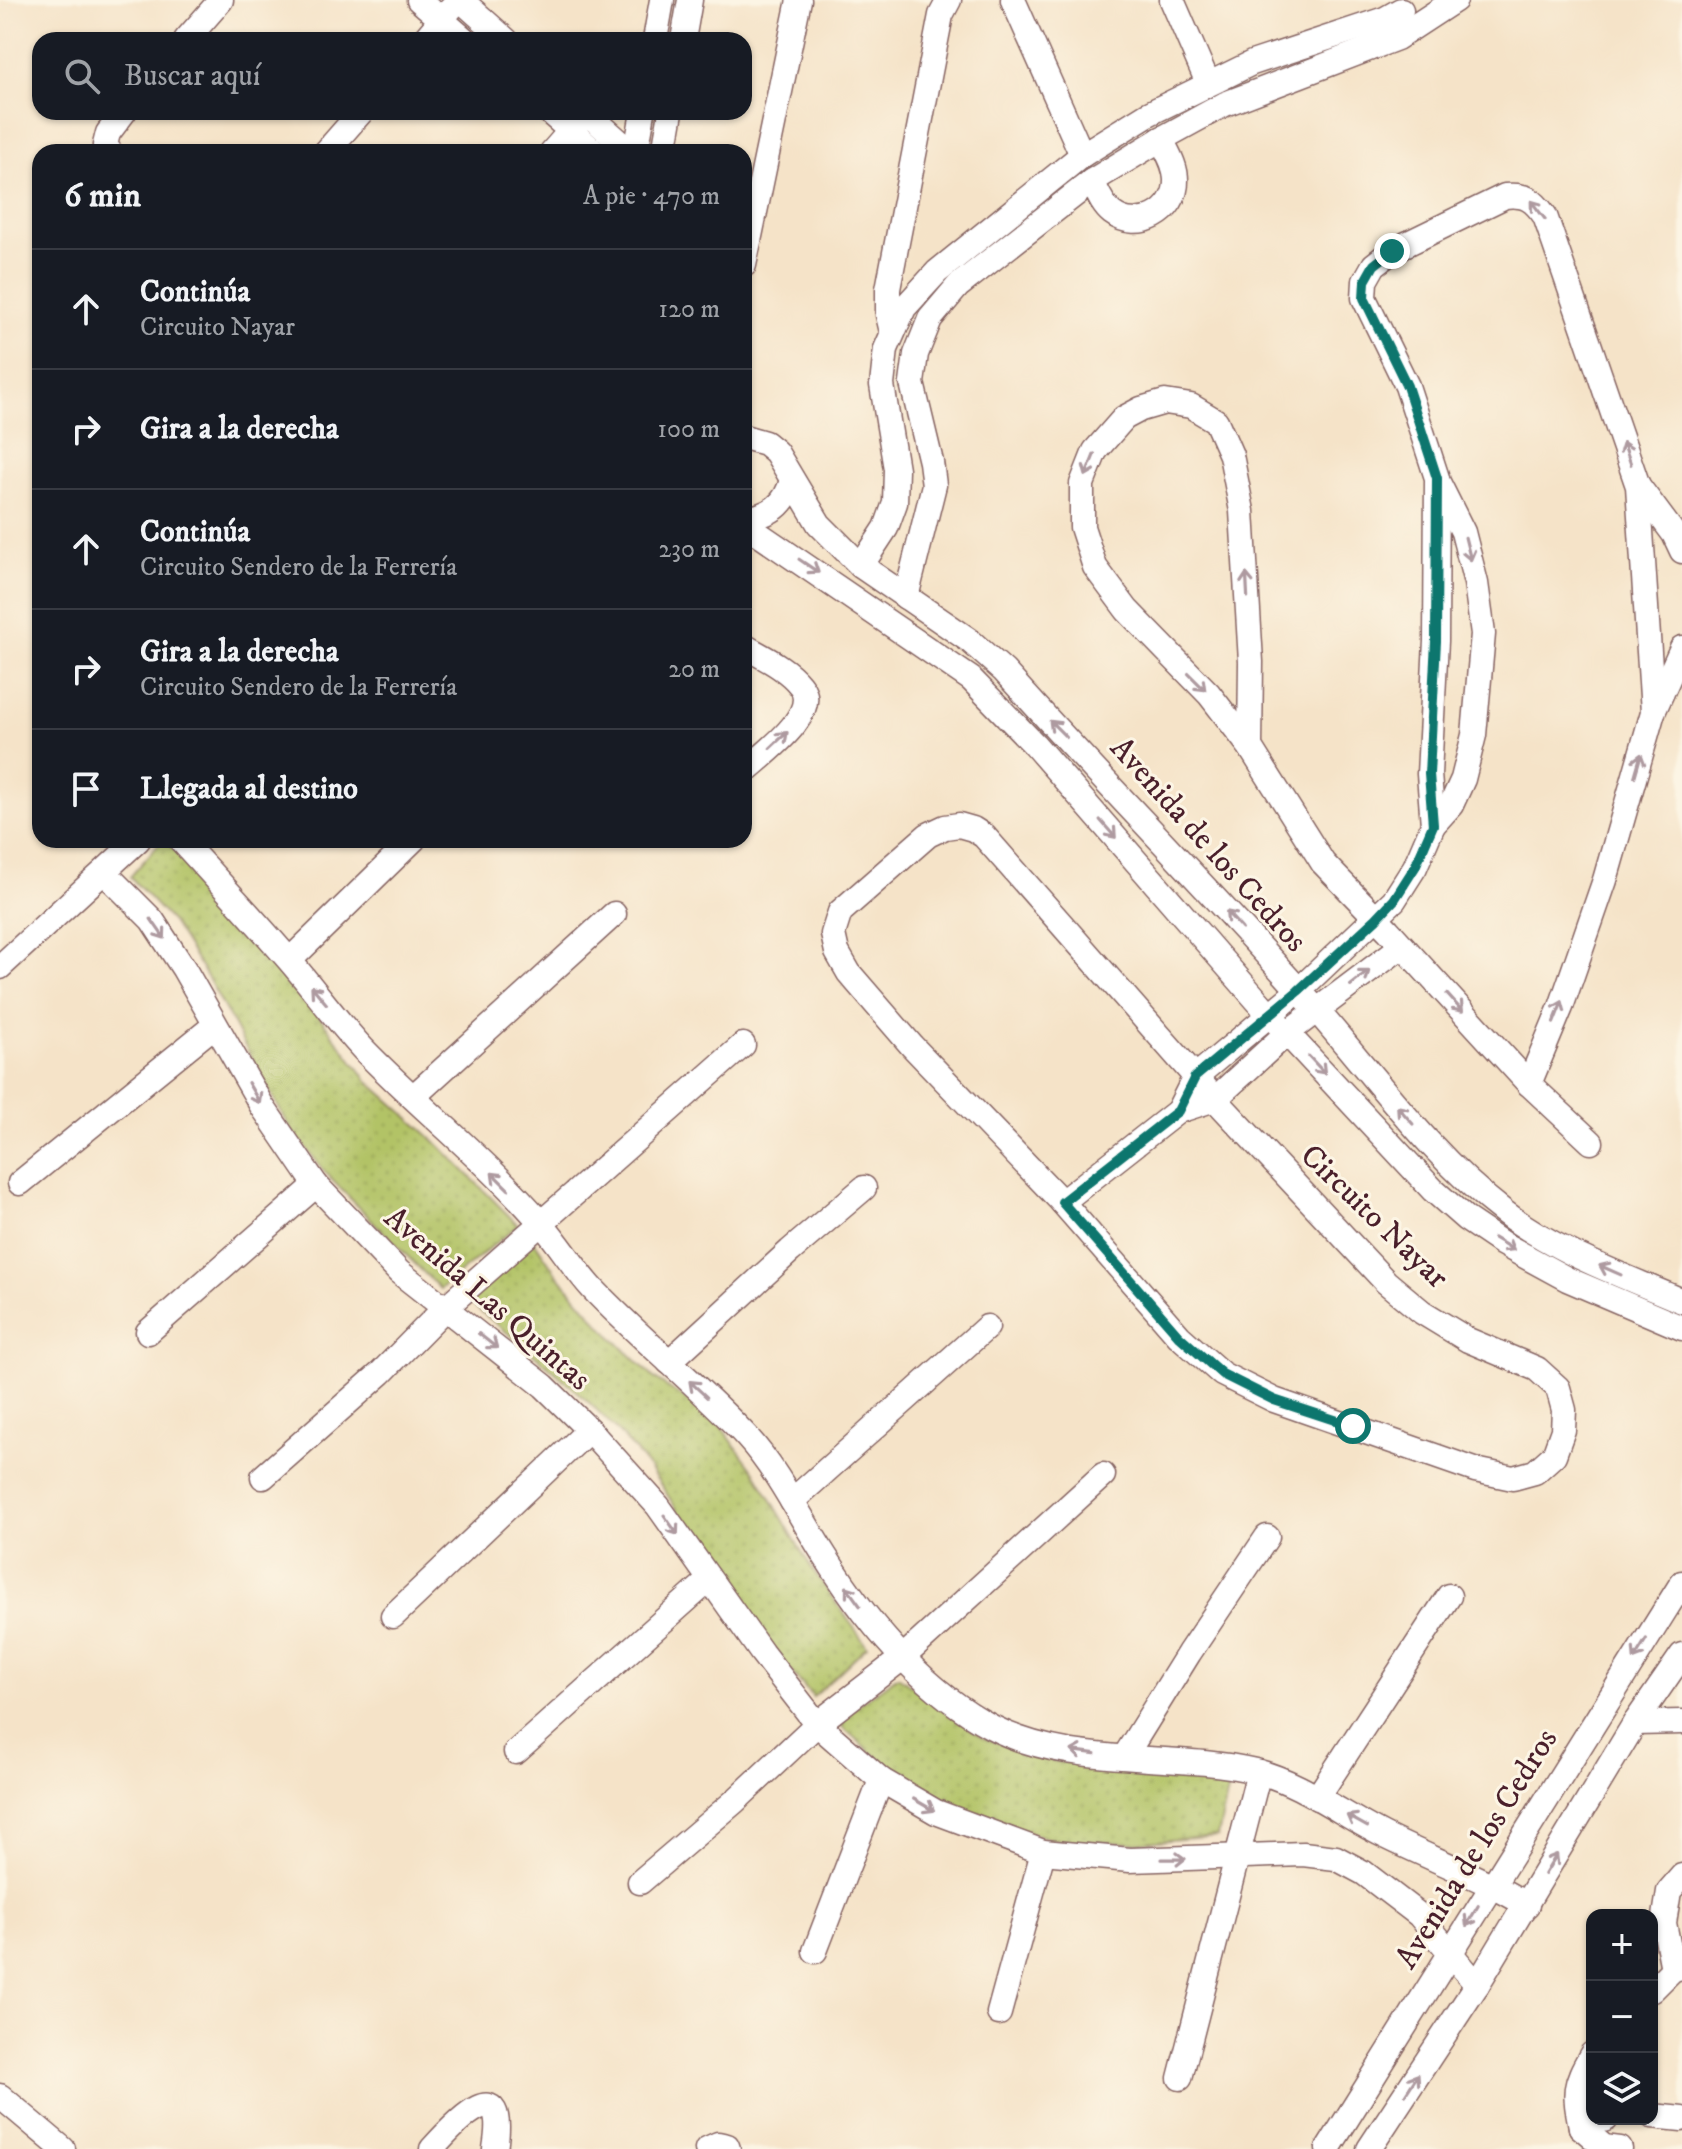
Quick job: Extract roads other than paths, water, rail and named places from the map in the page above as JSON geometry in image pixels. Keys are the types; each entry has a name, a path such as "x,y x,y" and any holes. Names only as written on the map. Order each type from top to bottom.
{"street":[{"path":"193,32 221,0"},
{"path":"419,0 456,32"},
{"path":"431,32 460,0 497,32"},
{"path":"656,32 662,0"},
{"path":"752,226 799,0"},
{"path":"892,332 888,315 888,289 941,15 949,0"},
{"path":"1013,0 1082,155"},
{"path":"1172,0 1208,83"},
{"path":"861,566 886,528 895,503 896,469 882,385 886,349 904,308 937,272 1082,155 1148,114 1252,63 1385,19 1455,0"},
{"path":"869,608 896,591 932,500 931,462 912,383 916,354 930,319 958,286 1092,181 1161,139 1403,14"},
{"path":"108,144 108,133 118,120"},
{"path":"333,144 354,120"},
{"path":"558,120 585,144"},
{"path":"559,144 580,120"},
{"path":"596,120 624,144"},
{"path":"635,144 641,120"},
{"path":"665,144 670,120"},
{"path":"1092,181 1102,203 1114,215 1130,221 1147,220 1162,212 1172,199 1177,183 1174,166 1161,139"},
{"path":"1178,1111 1195,1077 1298,991 1394,900 1415,867 1433,825 1451,805 1467,764 1474,735 1483,634 1476,583 1463,532 1437,478 1407,386 1364,298 1365,281 1374,265 1392,251 1505,196 1522,194 1536,203 1545,216 1638,486 1653,712"},
{"path":"1250,747 1251,662 1242,511 1231,455 1216,421 1191,406 1165,402 1124,418 1095,451 1082,484 1082,527 1095,567 1127,610 1209,694 1250,747 1323,863 1529,1084 1591,1142"},
{"name":"Avenida de los Cedros","path":"752,439 765,443 776,452 819,524 861,566 969,640 1004,671 1317,1011 1448,1163 1504,1212 1536,1234 1682,1301"},
{"path":"896,469 931,462"},
{"path":"1433,825 1429,774 1436,641 1437,478"},
{"path":"752,519 781,505 792,480"},
{"path":"1638,486 1674,534 1682,551"},
{"name":"Avenida de los Cedros","path":"752,528 971,679 1001,708 1269,1014 1433,1190 1466,1219 1503,1244 1567,1279 1682,1328"},
{"path":"1529,1084 1561,1007 1605,880 1653,712 1682,648"},
{"path":"752,651 788,673 803,688 806,702 803,714 794,725 752,764"},
{"name":"Circuito Nayar","path":"959,825 973,829 984,836 1215,1099 1386,1282 1433,1319 1468,1340 1537,1369 1558,1388 1564,1410 1563,1430 1554,1455 1535,1472 1513,1478 1475,1470 1274,1400 1222,1374 1179,1336 1062,1202 912,1046 849,973 837,952 833,934 840,912 928,835 959,825"},
{"path":"0,967 130,848"},
{"path":"188,848 290,960 361,1047 542,1224 589,1285 750,1440 792,1501 827,1560 901,1659 955,1704 994,1728 1035,1743 1085,1753 1199,1762 1259,1772 1317,1798 1389,1838 1492,1883 1527,1905"},
{"path":"290,960 405,848"},
{"name":"Avenida Las Quintas","path":"105,873 152,920 184,969 262,1106 316,1185 399,1272 544,1386 589,1430 658,1506 709,1580 817,1724 881,1780 936,1812 1043,1852 1130,1860 1303,1854 1336,1858 1364,1873 1419,1915 1477,1985"},
{"path":"413,1097 614,914"},
{"path":"1062,1202 1178,1111 1215,1099 1287,1033 1402,946"},
{"path":"20,1183 215,1025"},
{"path":"263,1477 381,1373 445,1308 743,1045"},
{"path":"148,1332 316,1185"},
{"path":"669,1362 864,1188"},
{"path":"792,1501 987,1327"},
{"path":"393,1616 589,1430"},
{"path":"640,1882 735,1801 817,1724 901,1659 1103,1475"},
{"path":"1125,1756 1267,1537"},
{"path":"516,1752 709,1580"},
{"name":"Avenida de los Cedros","path":"1328,2149 1682,1583"},
{"path":"1317,1798 1449,1596"},
{"path":"1369,2149 1527,1905 1635,1723 1679,1664"},
{"path":"1635,1723 1682,1722"},
{"path":"1180,2078 1259,1772"},
{"path":"815,1951 881,1780"},
{"path":"1364,1873 1389,1838"},
{"path":"999,2013 1043,1852"},
{"path":"1658,1985 1678,1968 1664,1923 1669,1891 1682,1876"},
{"path":"1586,2064 1577,2079 1575,2098 1581,2127 1604,2147 1620,2149"},
{"path":"0,2096 63,2149"},
{"path":"432,2149 470,2110 484,2105 492,2108 498,2116 495,2149"},
{"path":"1658,2117 1682,2119"},
{"path":"1581,2127 1587,2125"},
{"path":"707,2149 718,2144 728,2149"}]}
